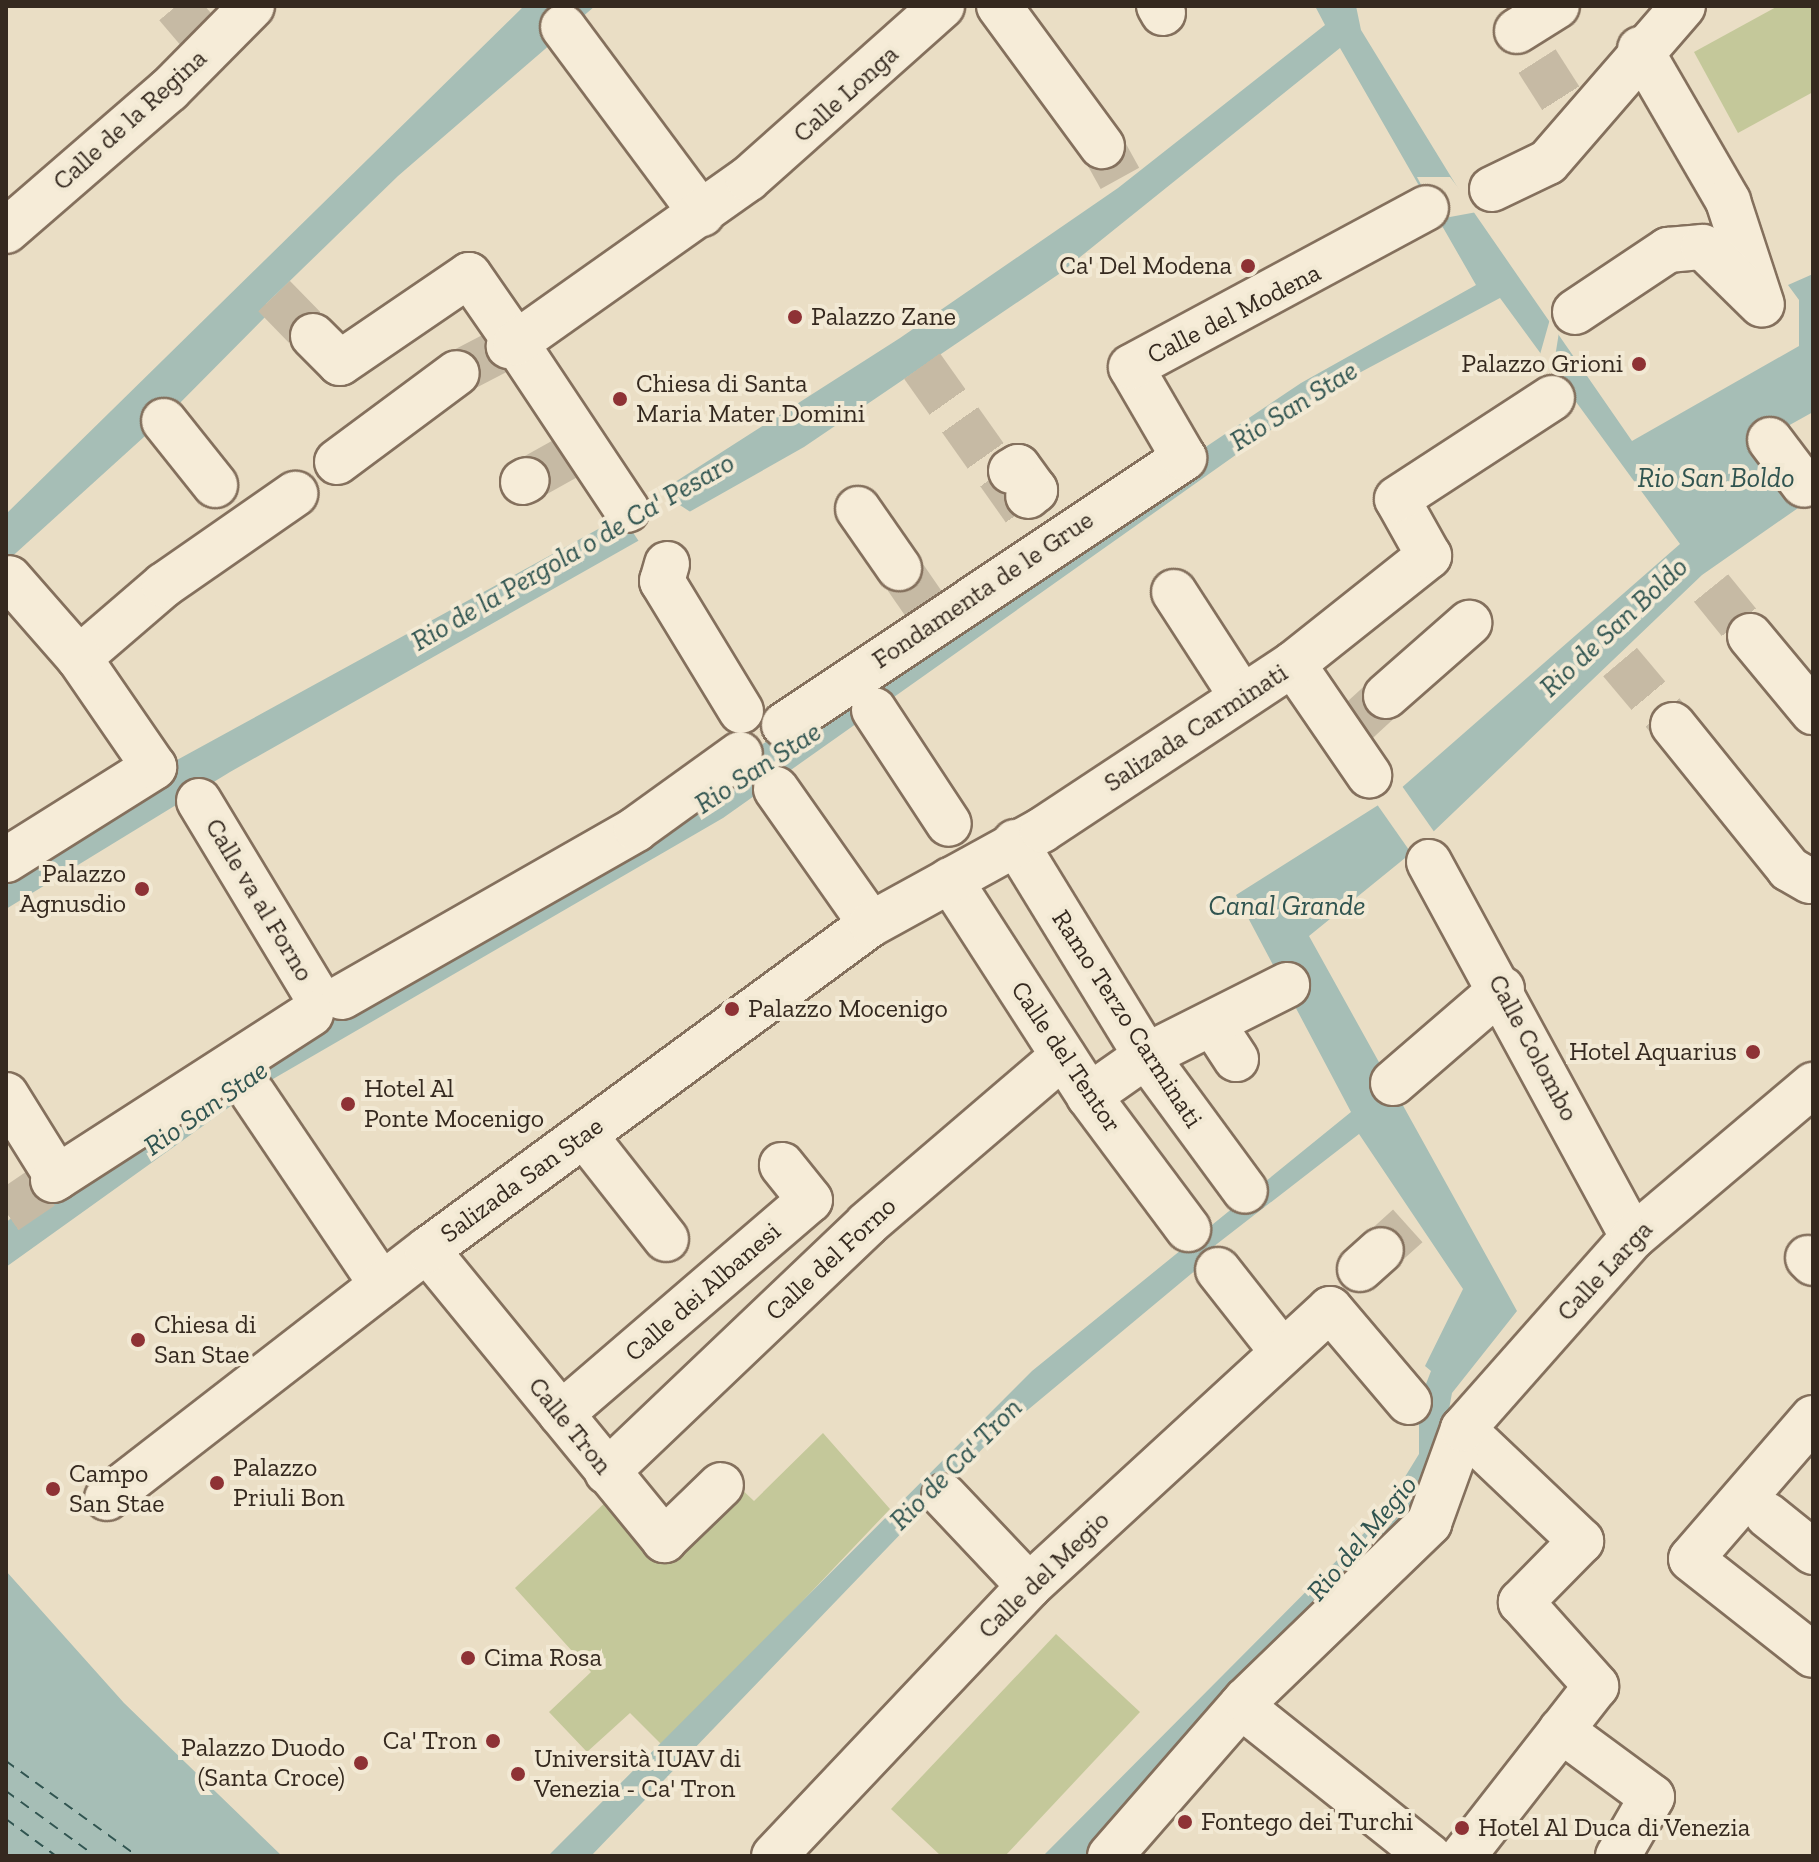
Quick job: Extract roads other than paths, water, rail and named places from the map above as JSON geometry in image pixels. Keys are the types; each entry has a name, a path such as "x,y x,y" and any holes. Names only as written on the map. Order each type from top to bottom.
{"street":[{"name":"Calle de la Regina","path":"9,223 169,90 252,6"},
{"name":"Calle Longa","path":"513,344 643,258 748,179 942,6"},
{"path":"999,6 1102,146"},
{"path":"1523,40 1557,6"},
{"path":"1492,189 1548,162 1649,64 1683,6"},
{"path":"563,27 702,214"},
{"path":"1575,312 1668,250 1703,247 1775,310 1728,201 1649,64"},
{"name":"Calle del Modena","path":"1184,458 1131,367 1426,208"},
{"path":"313,336 340,363 464,268 582,450 627,510"},
{"path":"337,462 457,373"},
{"name":"Salizada Carminati","path":"961,856 1015,842 1293,664 1429,556 1397,499 1552,398"},
{"path":"164,421 214,492 203,559"},
{"path":"1772,446 1804,485"},
{"name":"Fondamenta de le Grue","path":"784,725 1047,542 1184,458"},
{"path":"79,658 203,559 295,494"},
{"path":"858,509 899,568"},
{"path":"667,564 662,581 741,711"},
{"path":"6,860 154,767 79,658 9,578"},
{"path":"1174,592 1242,697"},
{"path":"1386,696 1469,623"},
{"path":"1750,636 1813,712"},
{"path":"1293,664 1346,732 1369,775"},
{"name":"Calle del Tentor","path":"874,710 961,856 1063,1056 1188,1229"},
{"path":"1673,725 1789,869 1810,881"},
{"path":"6,1095 58,1176 324,1004 636,829 740,754"},
{"path":"776,789 871,924"},
{"name":"Calle va al Forno","path":"199,801 324,1004"},
{"name":"Ramo Terzo Carminati","path":"1015,842 1146,1056 1245,1191"},
{"name":"Salizada San Stae","path":"107,1498 427,1250 961,856"},
{"name":"Calle Colombo","path":"1429,862 1502,989 1633,1237"},
{"path":"1089,1096 1146,1056 1225,1041 1287,985"},
{"path":"1393,1083 1502,989"},
{"name":"Calle del Forno","path":"607,1472 867,1224 1063,1056"},
{"name":"Calle Larga","path":"1463,1429 1633,1237 1813,1085"},
{"path":"253,1094 382,1285"},
{"path":"585,1136 666,1239"},
{"name":"Calle dei Albanesi","path":"561,1414 810,1200 782,1165"},
{"name":"Calle Tron","path":"427,1250 664,1540 721,1485"},
{"path":"1218,1270 1281,1350"},
{"name":"Calle del Megio","path":"774,1856 1029,1586 1351,1281 1409,1402"},
{"path":"1813,1418 1755,1506 1691,1559 1813,1655"},
{"path":"1110,1856 1241,1706 1429,1523 1463,1429 1581,1541 1521,1602 1596,1686 1463,1856"},
{"path":"944,1496 1029,1586"},
{"path":"1755,1506 1813,1552"},
{"path":"1241,1706 1429,1856"},
{"path":"1561,1730 1652,1797 1621,1851"}],"water":[{"path":"524,6 595,6 398,176 266,304 272,310 166,417 6,562 6,514"},
{"path":"1315,6 1356,6 1361,30 1464,198 1632,441 1799,346 1799,300 1788,285 1813,274 1813,412 1770,436 1811,499 1702,575 1410,854 1309,936 1517,1311 1452,1393 1434,1491 1095,1856 1043,1856 1381,1516 1419,1454 1419,1402 1431,1371 1425,1366 1463,1289 1359,1134 1213,1247 1203,1264 988,1443 591,1856 548,1856 1032,1371 1351,1112 1236,895 1391,797 1680,544 1500,298 1329,389 723,818 249,1093 6,1267 6,1222 120,1143 742,758 1301,383 1476,285 1340,48 1059,274 804,447 230,772 6,909 6,872 166,766 622,516 900,338 1118,188 1325,25"},
{"path":"6,1571 124,1703 282,1856 6,1856"}],"tunnel":[{"path":"176,6 210,46"},
{"path":"1537,61 1581,130"},
{"path":"1102,146 1120,178"},
{"path":"274,296 313,336"},
{"path":"457,373 509,346"},
{"path":"922,366 1045,540"},
{"path":"527,480 579,451"},
{"path":"899,568 932,616"},
{"path":"1711,588 1750,636"},
{"path":"1620,662 1673,725"},
{"path":"1349,730 1386,696"},
{"path":"6,1212 53,1180"},
{"path":"1381,1250 1408,1226"}],"place":[{"name":"Ca' Del Modena","path":"1248,266"},
{"name":"Palazzo Zane","path":"795,317"},
{"name":"Palazzo Grioni","path":"1639,364"},
{"name":"Chiesa di Santa Maria Mater Domini","path":"620,399"},
{"name":"Palazzo Agnusdio","path":"142,889"},
{"name":"Palazzo Mocenigo","path":"732,1009"},
{"name":"Hotel Aquarius","path":"1753,1052"},
{"name":"Hotel Al Ponte Mocenigo","path":"348,1104"},
{"name":"Chiesa di San Stae","path":"138,1340"},
{"name":"Palazzo Priuli Bon","path":"217,1483"},
{"name":"Campo San Stae","path":"53,1489"},
{"name":"Cima Rosa","path":"468,1658"},
{"name":"Ca' Tron","path":"493,1741"},
{"name":"Palazzo Duodo (Santa Croce)","path":"361,1763"},
{"name":"Università IUAV di Venezia - Ca' Tron","path":"518,1774"},
{"name":"Fontego dei Turchi","path":"1185,1822"},
{"name":"Hotel Al Duca di Venezia","path":"1462,1828"}],"water label":[{"name":"Rio San Stae","path":"1294,406"},
{"name":"Rio San Boldo","path":"1716,478"},
{"name":"Rio de la Pergola o de Ca' Pesaro","path":"573,552"},
{"name":"Rio de San Boldo","path":"1614,627"},
{"name":"Rio San Stae","path":"758,768"},
{"name":"Canal Grande","path":"1287,906"},
{"name":"Rio San Stae","path":"206,1108"},
{"name":"Rio de Ca' Tron","path":"956,1464"},
{"name":"Rio del Megio","path":"1362,1538"}]}
